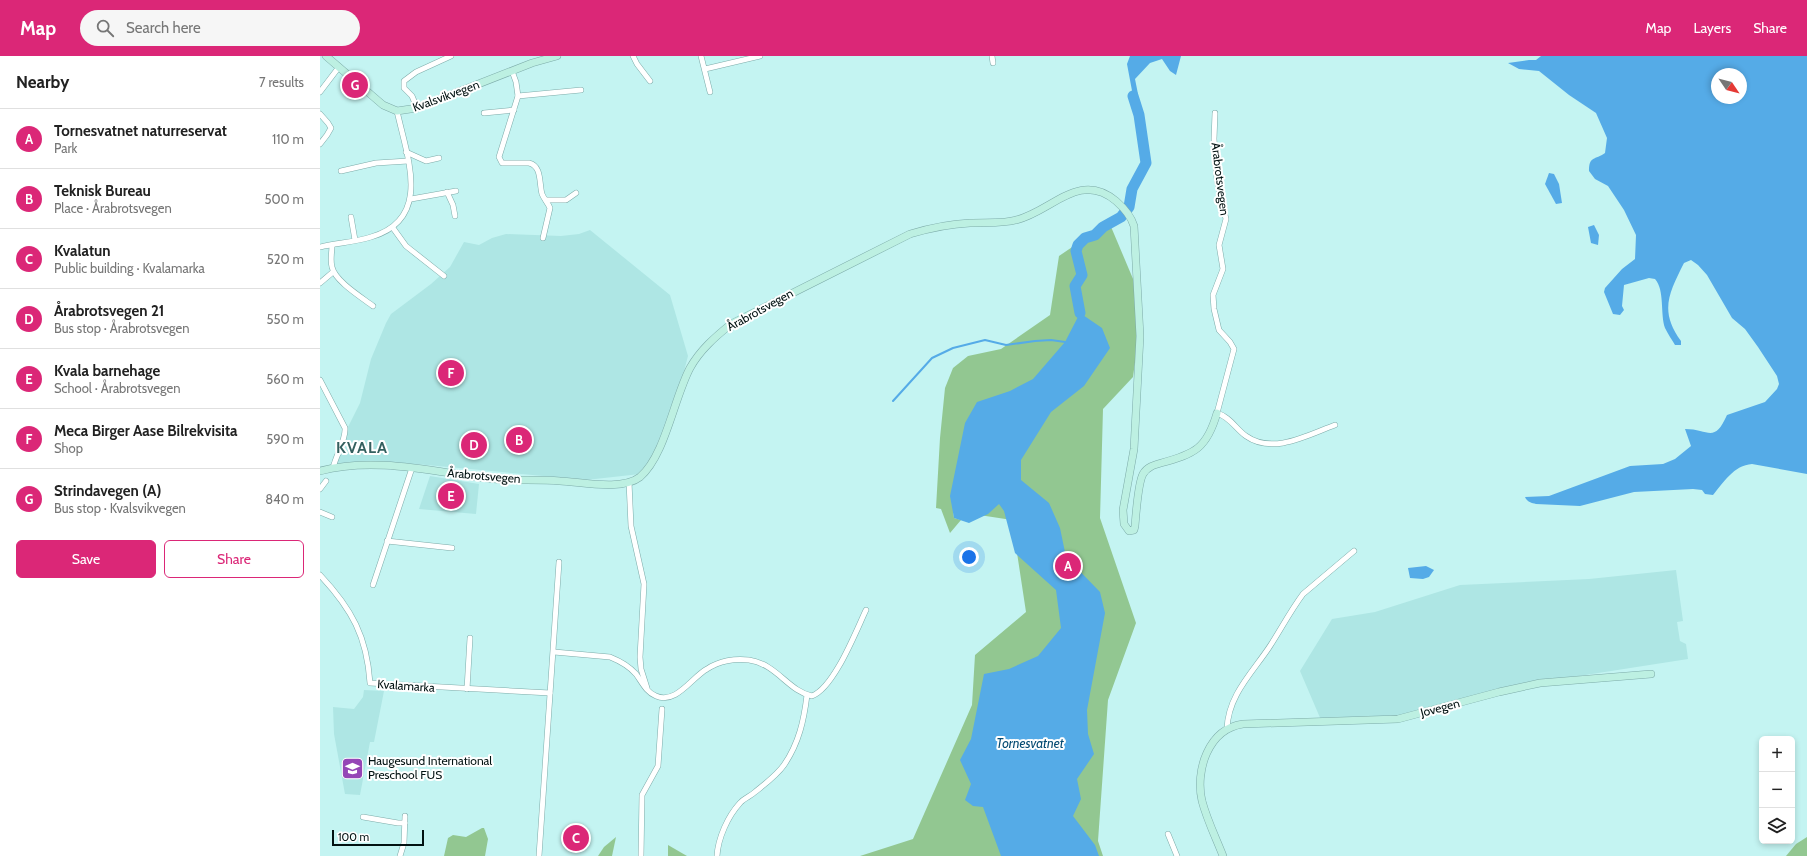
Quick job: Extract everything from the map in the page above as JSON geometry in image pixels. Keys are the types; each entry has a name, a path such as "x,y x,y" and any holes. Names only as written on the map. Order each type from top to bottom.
{"street":[{"name":"Kvalsvikvegen","path":"326,56 376,101 390,109 397,111 417,108 512,71 557,56"},
{"path":"417,108 412,96 404,88 404,81 416,72 451,56"},
{"path":"633,56 650,81"},
{"path":"701,56 710,92"},
{"path":"705,69 760,56"},
{"path":"992,56 993,63"},
{"path":"320,92 339,67"},
{"path":"512,71 516,82 518,96 500,152 499,160 506,164 529,163 536,166 542,192 549,205 550,211 543,238"},
{"path":"518,96 581,90"},
{"path":"484,113 514,110"},
{"path":"320,247 371,238 393,228 405,213 411,199 411,179 397,111"},
{"name":"Årabrotsvegen","path":"320,471 334,468 367,465 412,468 494,479 570,481 620,485 629,482 639,478 654,460 685,379 696,358 717,335 731,324 890,243 928,228 969,223 1015,221 1030,215 1062,197 1081,190 1097,190 1105,193 1124,208 1130,217 1134,231 1140,336 1134,449 1123,510 1124,524 1129,531 1134,530 1141,482 1144,472 1154,465 1182,458 1195,451 1206,441 1217,413 1234,349 1219,330 1214,308 1213,295 1223,269 1219,245 1226,219 1218,180 1214,139 1215,113"},
{"path":"320,114 331,128 328,135 320,144"},
{"path":"406,152 426,161 439,158"},
{"path":"341,171 376,164 408,161"},
{"path":"411,199 456,191"},
{"path":"447,192 455,216"},
{"path":"546,200 566,200 576,193"},
{"path":"351,217 356,240"},
{"path":"393,228 406,246 444,276"},
{"path":"332,245 331,263 333,272 340,280 373,306"},
{"path":"320,283 333,272"},
{"path":"320,380 345,428 336,456 334,468"},
{"path":"1217,413 1228,419 1245,436 1266,444 1282,444 1335,425"},
{"path":"373,585 412,468"},
{"path":"320,489 326,481"},
{"path":"629,482 632,531 644,584 640,657 641,669 648,690"},
{"path":"320,512 332,518"},
{"path":"387,541 452,548"},
{"path":"1223,856 1204,810 1201,790 1202,767 1211,746 1216,738 1227,728 1231,709 1242,685 1271,644 1297,602 1303,594 1354,551"},
{"path":"539,856 559,562"},
{"name":"Kvalamarka","path":"320,576 342,601 358,627 366,652 370,683 550,693"},
{"path":"554,652 600,656 614,659 629,667 648,690 656,697 668,698 679,692 707,668 726,661 747,660 758,662 772,668 794,687 807,695 812,696 819,692 844,657 866,610"},
{"path":"467,689 470,638"},
{"name":"Jovegen","path":"1227,728 1243,724 1398,719 1499,692 1540,684 1651,674"},
{"path":"717,856 724,830 741,802 754,793 784,766 800,735 807,695"},
{"path":"640,856 642,795 658,766 662,709"},
{"path":"400,856 404,843 405,816"},
{"path":"363,817 405,823"},
{"path":"1168,834 1177,856"}],"shaded area":[{"path":"590,230 670,295 688,356 676,402 663,440 640,474 586,480 416,464 373,467 331,466 333,457 360,403 371,359 391,314 431,284 450,267 464,242 479,245 492,238 506,234 561,236 579,234"},
{"path":"430,476 479,484 476,514 419,509"},
{"path":"1676,570 1683,621 1677,622 1680,641 1686,644 1688,659 1534,683 1415,717 1321,720 1300,671 1332,619 1375,612 1460,585 1589,579"},
{"name":"Haugesund International Preschool FUS","path":"364,690 384,691 374,742 370,742 360,795 345,794 334,734 333,707 354,709 363,697"}],"green space":[{"path":"1109,222 1136,286 1139,333 1133,377 1103,409 1100,518 1136,623 1108,700 1098,841 1103,856 860,856 913,839 972,705 975,655 1026,612 1012,520 953,511 954,518 961,520 950,533 941,509 936,508 940,438 945,388 953,368 968,356 1001,349 1050,315 1059,256"},
{"path":"484,828 488,839 485,856 444,856 448,838 453,835 466,837"},
{"path":"616,837 612,856 598,856 604,847"},
{"path":"1807,837 1807,856 1786,856 1796,844"},
{"path":"668,845 687,856 668,856"}],"water":[{"path":"1130,56 1181,56 1176,75 1170,71 1162,59 1150,63 1135,79 1138,94 1133,96 1127,64"},
{"path":"1541,56 1807,56 1807,474 1752,464 1746,465 1734,471 1713,495 1705,494 1702,490 1693,489 1634,492 1580,506 1536,504 1526,499 1525,497 1549,496 1630,466 1663,464 1675,459 1691,446 1685,429 1710,433 1714,432 1722,424 1727,415 1765,402 1777,389 1779,384 1777,376 1758,347 1745,329 1732,318 1707,275 1691,260 1684,263 1674,284 1669,302 1668,311 1670,320 1681,341 1681,345 1675,345 1665,328 1660,289 1655,279 1649,278 1624,285 1622,306 1624,310 1620,315 1613,314 1604,292 1605,288 1622,269 1635,259 1636,235 1624,210 1608,186 1595,179 1589,171 1591,161 1605,153 1607,138 1596,113 1569,95 1539,71 1519,69 1508,63 1536,60"},
{"path":"1549,173 1554,174 1559,184 1562,203 1556,204 1545,184"},
{"path":"1594,225 1599,235 1598,245 1591,243 1588,227"},
{"name":"Tornesvatnet","path":"1080,313 1102,328 1110,348 1084,386 1051,412 1021,460 1021,480 1049,503 1060,528 1066,557 1100,592 1105,613 1087,710 1088,734 1094,754 1077,779 1081,799 1073,816 1095,845 1099,856 1001,856 983,807 973,806 965,800 971,784 960,760 971,739 984,674 1009,669 1038,656 1061,628 1056,590 1015,553 1004,511 999,504 988,514 969,523 954,518 950,496 965,423 977,402 1010,391 1033,379 1065,342"},
{"path":"1426,566 1434,570 1429,577 1423,579 1410,578 1408,568"}],"waterway":[{"path":"1080,313 1075,286 1082,275 1076,251 1078,245 1085,238 1095,235 1103,227 1121,217 1129,207 1132,189 1146,163 1139,115 1133,96"},
{"path":"893,401 932,358 953,348 985,340 1006,345 1051,340 1065,342"}],"place":[{"name":"Strindavegen (A)","path":"355,85"},
{"name":"Meca Birger Aase Bilrekvisita","path":"451,373"},
{"name":"Teknisk Bureau","path":"519,440"},
{"name":"Årabrotsvegen 21","path":"474,445"},
{"name":"Kvala barnehage","path":"451,496"},
{"name":"Tornesvatnet naturreservat","path":"1068,566"},
{"name":"Haugesund International Preschool FUS","path":"353,768"},
{"name":"Kvalatun","path":"576,838"}],"district":[{"name":"KVALA","path":"362,447"}]}
